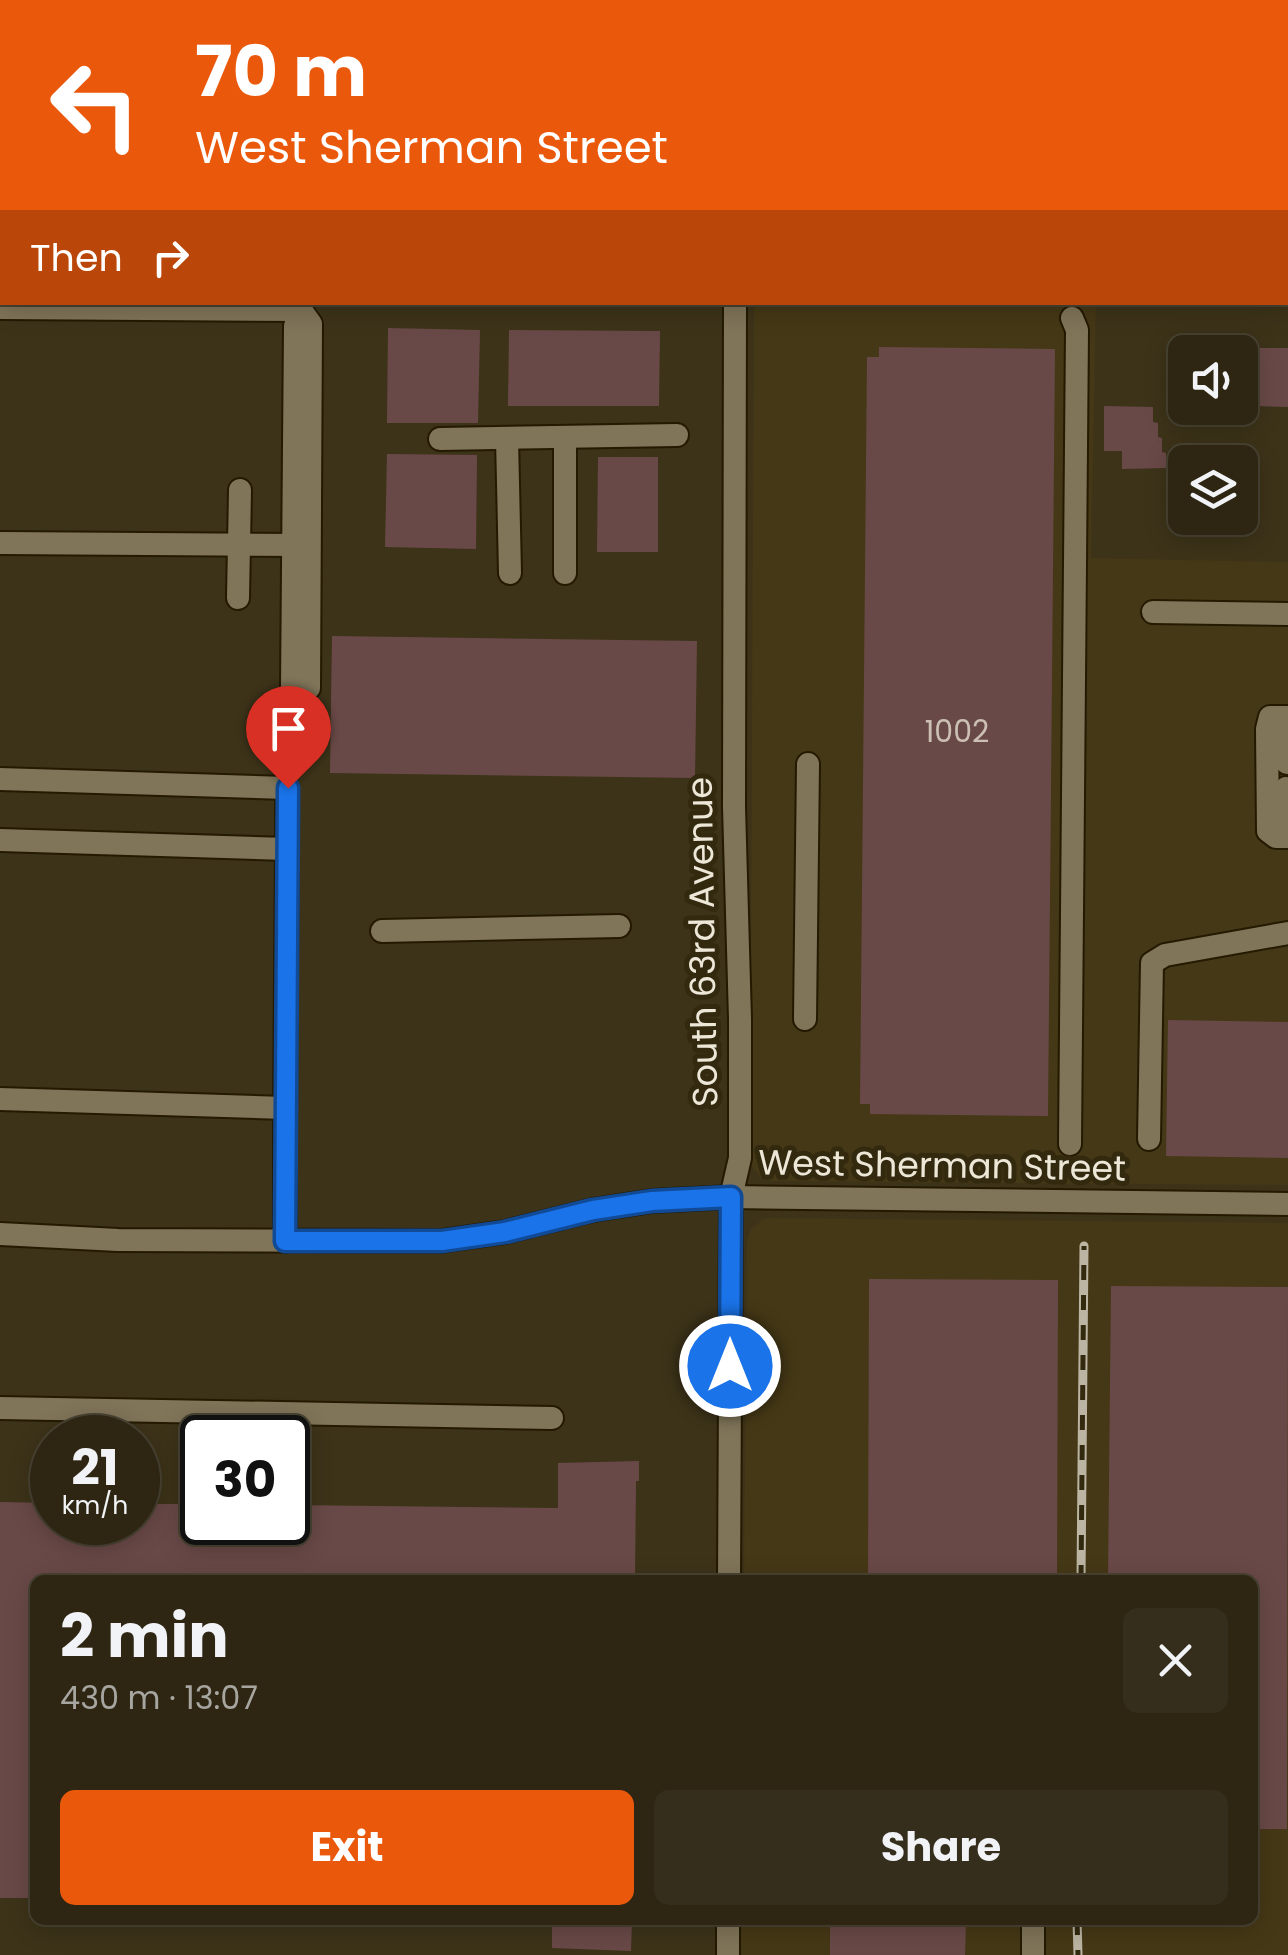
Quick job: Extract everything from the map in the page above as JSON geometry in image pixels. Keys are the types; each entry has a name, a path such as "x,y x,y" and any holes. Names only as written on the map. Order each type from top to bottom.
{"street":[{"name":"South 63rd Avenue","path":"729,1575 731,1197 740,1158 734,788 735,305"},
{"path":"0,308 301,310 311,324 292,688 301,696 309,688 302,545"},
{"path":"1070,1144 1077,330 1072,318"},
{"path":"440,438 678,435"},
{"path":"565,437 565,574"},
{"path":"508,438 510,573"},
{"path":"238,598 240,490"},
{"path":"0,543 302,545"},
{"path":"1153,612 1288,614"},
{"path":"1286,788 1288,837 1276,837 1268,830 1270,717 1287,717 1287,763"},
{"path":"805,1019 808,764"},
{"path":"0,779 288,788 285,1241"},
{"path":"0,840 288,849"},
{"path":"382,932 619,926"},
{"path":"1149,1139 1152,962 1165,955 1288,933"},
{"path":"0,1099 285,1108"},
{"name":"West Sherman Street","path":"0,1234 118,1240 442,1241 652,1201 731,1197 1288,1204"},
{"path":"0,1408 552,1418"},
{"path":"728,1925 728,1955"},
{"path":"1032,1925 1033,1955"}],"shaded area":[{"path":"754,305 1096,305 1091,558 1288,562 1288,1185 773,1181 760,1177 750,1164"},
{"path":"763,1219 1288,1223 1288,1955 741,1955 741,1925 1258,1925 1258,1575 744,1575 747,1239 751,1229"}],"building":[{"path":"388,328 480,330 478,423 387,423"},
{"path":"509,330 660,331 659,406 508,406"},
{"path":"879,347 1055,349 1048,1116 870,1114 870,1104 860,1104 867,357 879,357"},
{"path":"1258,348 1288,348 1288,407 1258,406"},
{"path":"1104,406 1153,407 1153,422 1158,423 1162,452 1166,453 1166,468 1122,469 1122,451 1104,451"},
{"path":"387,454 477,455 476,549 385,547"},
{"path":"598,457 658,457 658,552 597,552"},
{"path":"332,636 697,641 695,778 330,773"},
{"path":"1168,1020 1288,1022 1288,1158 1166,1156"},
{"path":"869,1279 1058,1280 1057,1575 868,1575"},
{"path":"1111,1286 1288,1287 1287,1829 1258,1829 1258,1575 1108,1575"},
{"path":"639,1461 635,1575 30,1575 30,1898 0,1898 0,1502 30,1503 30,1545 160,1545 160,1504 180,1504 180,1545 310,1545 310,1505 558,1508 558,1463"},
{"path":"552,1925 632,1925 631,1951 552,1948"},
{"path":"830,1925 966,1925 965,1955 830,1955"}],"railway":[{"path":"1081,1575 1084,1246"},
{"path":"1077,1925 1078,1955"}],"route":[{"path":"288,788 285,1241 442,1241 652,1201 731,1197 730,1366"}]}
